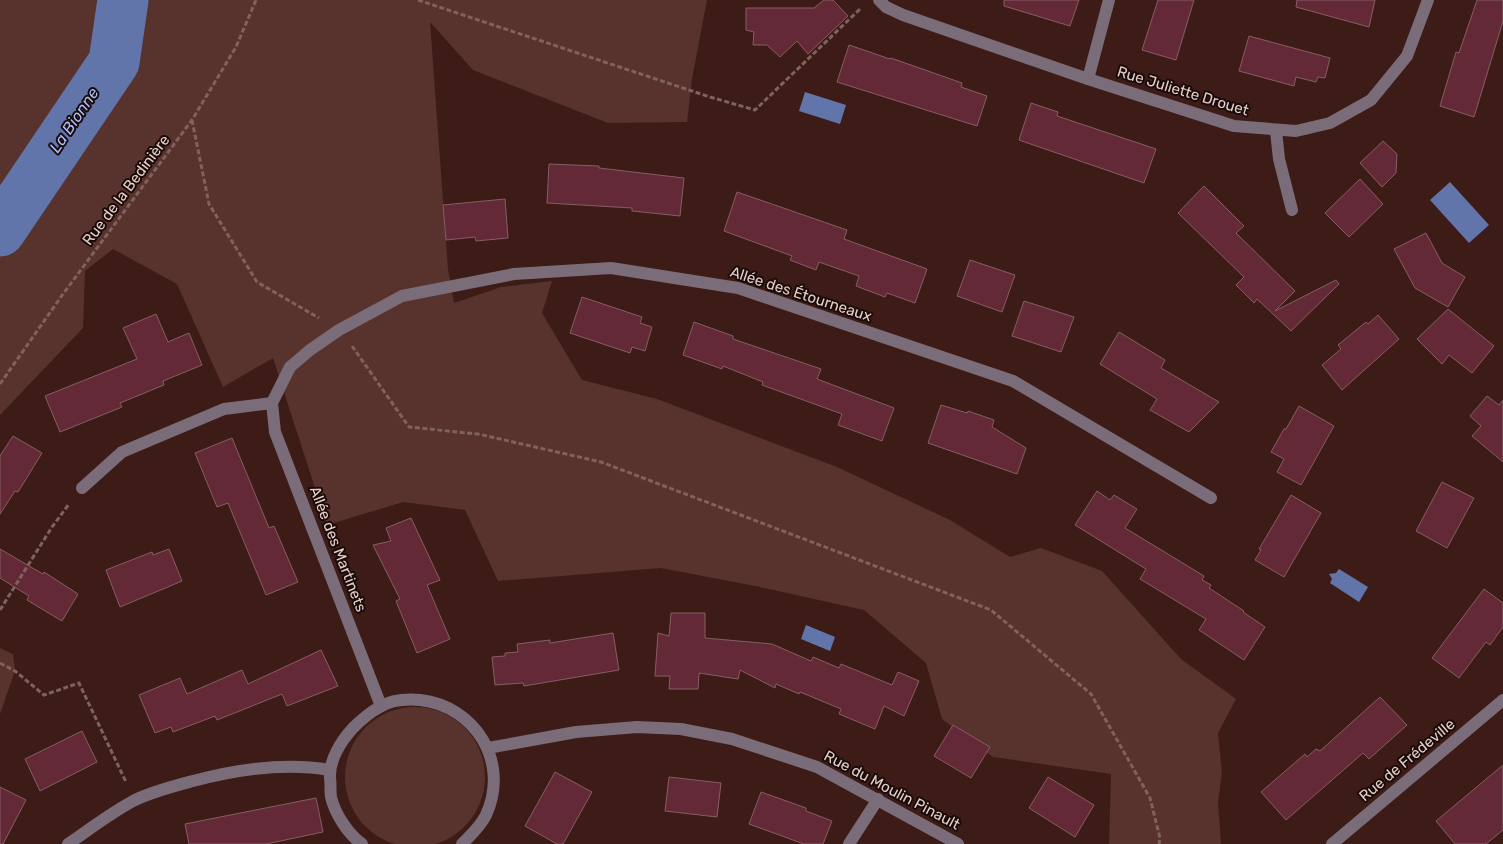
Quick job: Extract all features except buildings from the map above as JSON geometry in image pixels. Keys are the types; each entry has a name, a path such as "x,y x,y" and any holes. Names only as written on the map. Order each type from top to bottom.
{"street":[{"name":"Rue Juliette Drouet","path":"879,0 886,7 903,15 1088,79 1234,126 1296,131 1330,123 1371,100 1407,56 1428,0"},
{"path":"1088,79 1109,0"},
{"path":"1276,130 1279,159 1292,210"},
{"name":"Allée des Étourneaux","path":"272,403 290,367 310,350 339,330 402,296 514,274 611,268 738,288 1013,382 1211,498"},
{"path":"82,488 122,452 224,409 272,403"},
{"name":"Allée des Martinets","path":"272,403 275,432 381,706"},
{"path":"362,844 341,820 332,798 330,770 337,751 347,735 362,719 381,706 407,699 432,702 454,711 473,727 488,748 494,771 493,793 485,816 471,836 462,844"},
{"name":"Rue de Frédeville","path":"1332,844 1503,700"},
{"name":"Rue du Moulin Pinault","path":"488,748 576,732 637,727 681,729 732,738 817,766 958,844"},
{"path":"68,844 135,801 166,788 247,769 306,766 330,770"},
{"path":"849,844 878,799"}],"path":[{"name":"Rue de la Bedinière","path":"0,384 63,294 192,120 236,47 256,0"},
{"path":"418,0 710,97 755,110 862,7"},
{"path":"192,120 209,204 257,282 339,330 360,356 409,427 478,434 601,462 991,610 1091,694 1150,798 1160,838 1159,844"},
{"path":"0,610 52,527 82,488"},
{"path":"0,663 15,671 44,695 79,684 135,801"}],"shaded area":[{"path":"0,0 707,0 692,79 687,122 608,123 473,70 430,22 448,269 454,303 501,287 552,281 542,313 582,380 657,399 837,467 950,520 1010,557 1041,548 1102,571 1181,659 1236,699 1218,733 1222,772 1218,802 1221,844 1109,844 1111,774 993,757 942,719 926,663 864,610 661,568 498,581 465,510 403,502 327,525 273,358 223,387 177,284 113,249 85,271 83,328 0,415"},
{"path":"0,648 13,654 15,671 0,714"},
{"path":"415,707 442,713 454,719 464,728 473,738 479,750 485,777 479,804 473,816 464,826 454,835 442,841 415,847 388,841 376,835 366,826 357,816 351,804 345,777 351,750 357,738 366,728 376,719 388,713"}],"water":[{"path":"805,92 846,105 840,124 799,111"},
{"path":"1450,182 1489,225 1469,243 1430,200"},
{"path":"1339,569 1368,587 1359,602 1330,583 1332,579 1329,574 1336,573"},
{"path":"806,625 835,637 830,651 801,639"}],"waterway":[{"name":"La Bionne","path":"0,231 114,62 123,0"}]}
